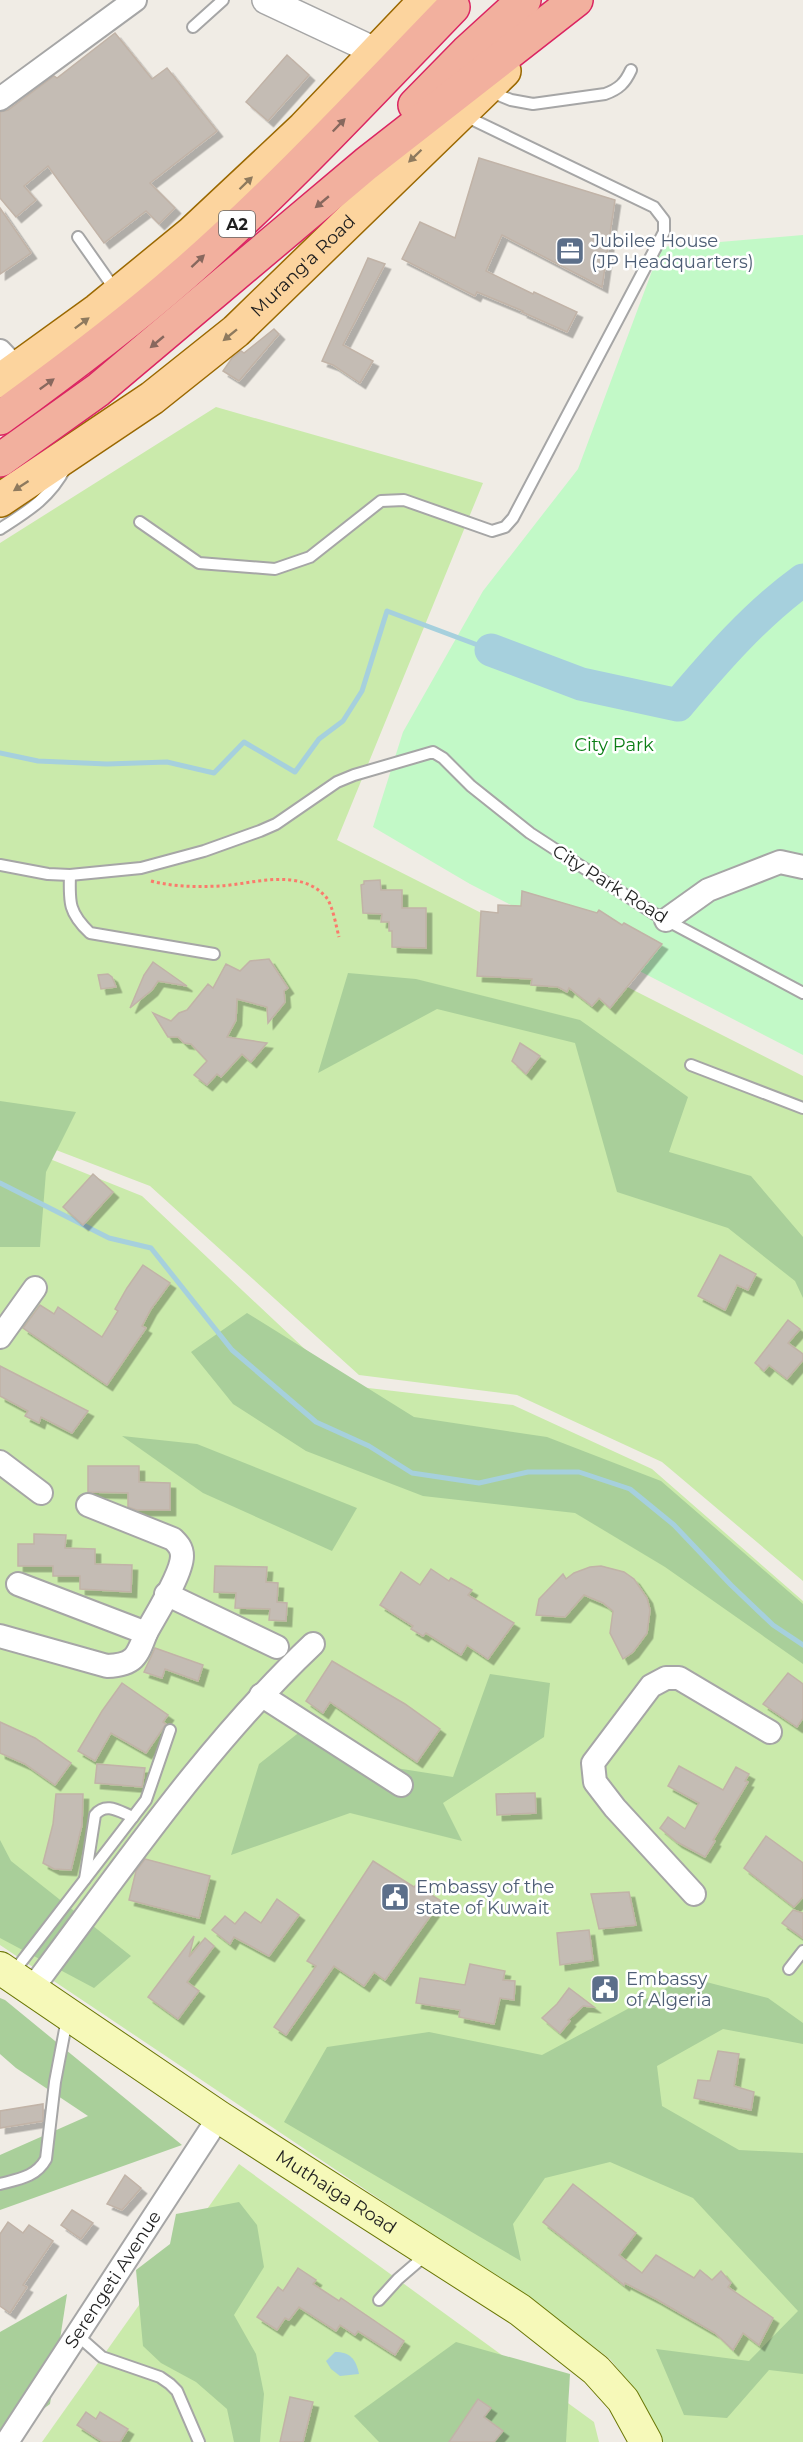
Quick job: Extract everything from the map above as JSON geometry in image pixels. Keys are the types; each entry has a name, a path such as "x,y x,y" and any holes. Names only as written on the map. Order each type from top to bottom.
{"highway":[{"name":"Murang'a Road","path":"366,164 403,116 467,52 525,0"},
{"name":"Murang'a Road","path":"0,460 118,374 366,164 578,0"},
{"name":"A2","path":"0,418 60,375 182,276 306,159 440,3"}],"main road":[{"name":"Murang'a Road","path":"467,52 501,0"},
{"name":"Murang'a Road","path":"0,500 153,398 236,331 578,0"},
{"path":"6,367 118,294 241,189 377,52 440,3"},
{"name":"Muthaiga Road","path":"14,1978 219,2117 520,2310 596,2370 623,2400 646,2442"}],"street":[{"path":"0,99 135,0"},
{"path":"266,0 377,52"},
{"path":"666,920 708,890 780,862 803,867"},
{"path":"0,1337 35,1288"},
{"path":"0,1462 41,1493"},
{"path":"0,1636 107,1666 124,1665 136,1658 146,1633 180,1567 182,1554 180,1546 173,1539 88,1505"},
{"path":"18,1584 146,1633"},
{"path":"166,1594 277,1647"},
{"path":"14,1978 191,1778 261,1695 313,1644"},
{"path":"694,1894 615,1808 595,1782 593,1763 651,1686 666,1678 679,1678 770,1732"},
{"path":"261,1695 401,1785"},
{"name":"Serengeti Avenue","path":"7,2442 219,2117"}],"lane":[{"path":"193,27 223,0"},
{"path":"485,90 511,100 533,104 605,94 625,83 631,70"},
{"path":"140,522 199,563 275,568 310,557 381,501 405,500 492,531 505,527 513,518 664,232 664,220 654,207 460,113"},
{"path":"78,237 118,294"},
{"path":"0,529 36,505 56,486 74,451"},
{"name":"City Park Road","path":"141,868 204,851 260,831 276,824 337,782 433,752 443,758 471,786 530,833 666,920 803,993"},
{"path":"0,865 48,874 70,875 141,868"},
{"path":"70,875 69,899 76,920 90,933 214,954"},
{"path":"691,1065 803,1108"},
{"path":"14,1978 146,1800 170,1730"},
{"path":"85,1880 95,1815 99,1810 111,1808 134,1817"},
{"path":"789,1969 803,1951"},
{"path":"0,2184 32,2175 40,2169 46,2159 56,2082 68,2016"},
{"path":"379,2300 403,2274 429,2252"},
{"path":"77,2335 102,2357 160,2377 170,2384 177,2391 200,2442"}],"path":[{"path":"141,868 147,880 173,886 221,886 272,879 305,883 327,898 339,937"}],"green space":[{"name":"City Park","path":"803,235 803,1055 470,884 373,827 403,732 483,591 578,469 661,247"},
{"path":"216,407 483,483 337,840 803,1076 803,1581 662,1462 517,1395 359,1375 150,1186 43,1145 0,1140 0,543"},
{"path":"348,973 416,979 580,1020 688,1097 669,1152 751,1176 803,1237 803,1298 795,1281 728,1228 617,1192 575,1043 437,1009 318,1073"},
{"path":"0,1101 76,1112 46,1172 40,1247 0,1247"},
{"path":"0,1151 40,1155 142,1196 343,1385 513,1405 652,1469 803,1601 803,2442 659,2442 638,2394 610,2359 545,2310 0,1945"},
{"path":"247,1313 414,1417 547,1437 661,1481 803,1604 803,1664 665,1567 575,1513 423,1496 306,1451 233,1404 191,1352"},
{"path":"122,1436 197,1444 357,1508 332,1551 203,1493"},
{"path":"490,1674 550,1683 544,1737 443,1803 462,1841 350,1813 231,1855 259,1764 306,1727 383,1766 453,1777"},
{"path":"0,1840 11,1861 131,1956 94,1988 0,1938"},
{"path":"687,1977 768,1998 803,2023 803,2044 723,2029 657,2066 662,2106 739,2150 803,2153 803,2374 769,2370 727,2418 684,2415 656,2349 749,2361 798,2311 693,2198 610,2162 545,2178 513,2224 521,2261 284,2122 327,2047 429,2032 542,2055"},
{"path":"0,1998 182,2145 0,2210 0,2155 88,2116 16,2068 0,2054"},
{"path":"239,2164 594,2422 599,2442 42,2442"},
{"path":"239,2202 257,2225 264,2267 234,2315 256,2354 264,2394 260,2442 234,2442 227,2409 196,2382 161,2363 143,2346 136,2270 170,2244 176,2214"},
{"path":"67,2294 50,2404 0,2441 0,2332"},
{"path":"456,2342 570,2374 566,2442 379,2442 354,2416"}],"water":[{"path":"335,2352 345,2353 352,2357 359,2374 340,2376 331,2369 326,2361"}],"building":[{"path":"115,33 152,79 167,68 217,131 150,183 175,208 159,224 146,211 104,243 48,166 24,186 36,200 16,217 0,198 0,112 8,110 54,76 57,78"},
{"path":"287,55 309,75 268,121 246,102"},
{"name":"Jubilee House (JP Headquarters)","path":"479,158 615,200 602,287 502,235 486,271 577,312 567,332 477,292 475,296 402,259 420,222 455,238"},
{"path":"0,208 31,253 0,274"},
{"path":"368,258 385,264 343,345 373,361 360,383 333,365 322,361"},
{"path":"274,329 279,334 239,381 223,371 232,358 241,351 244,353"},
{"path":"380,880 381,890 402,890 402,908 426,908 426,948 392,947 392,931 389,931 389,922 381,922 382,914 363,913 361,885 364,881"},
{"path":"522,891 597,913 599,910 622,925 624,923 662,944 610,1008 599,998 592,1006 569,988 567,992 558,987 531,985 532,979 477,976 481,911 498,913 498,905 521,906"},
{"path":"269,959 288,988 284,991 285,1002 268,1023 267,1007 237,999 236,1020 227,1037 267,1043 251,1062 242,1054 221,1077 217,1074 207,1085 194,1075 207,1061 191,1044 184,1043 178,1037 168,1037 153,1013 171,1021 179,1013 187,1010 208,984 213,988 226,964 240,971 250,961"},
{"path":"153,962 187,986 158,981 152,990 130,1008 144,975"},
{"path":"108,974 112,977 116,987 101,989 98,975"},
{"path":"520,1043 540,1056 526,1074 512,1061"},
{"path":"93,1174 113,1192 83,1225 63,1207"},
{"path":"720,1255 756,1274 748,1290 737,1285 725,1310 698,1296"},
{"path":"143,1265 170,1283 151,1309 142,1326 146,1328 107,1385 23,1328 40,1305 54,1314 58,1307 102,1337 118,1311 115,1309"},
{"path":"788,1320 800,1329 788,1343 803,1354 803,1360 787,1379 769,1365 764,1371 755,1363"},
{"path":"0,1366 88,1411 72,1433 41,1417 39,1423 25,1416 28,1411 0,1396"},
{"path":"88,1466 139,1466 139,1482 170,1483 170,1510 137,1510 128,1507 128,1493 88,1492"},
{"path":"34,1534 66,1535 65,1548 95,1549 95,1564 132,1565 131,1592 80,1589 80,1576 53,1576 53,1566 18,1566 18,1544 34,1544"},
{"path":"215,1566 267,1567 266,1582 278,1583 277,1602 287,1603 286,1621 269,1620 270,1609 235,1608 236,1593 214,1592"},
{"path":"601,1566 624,1572 634,1579 647,1598 650,1610 647,1633 633,1652 623,1659 610,1633 613,1611 603,1603 584,1595 565,1617 536,1615 539,1599 563,1574 566,1579 590,1567"},
{"path":"431,1569 449,1581 451,1578 472,1590 468,1595 514,1623 488,1659 467,1645 461,1655 426,1633 423,1636 411,1629 413,1626 380,1605 401,1572 420,1585"},
{"path":"155,1648 203,1665 198,1681 165,1669 162,1678 144,1672"},
{"path":"332,1661 405,1704 440,1729 417,1762 330,1702 323,1713 306,1701"},
{"path":"788,1673 803,1684 803,1718 797,1727 763,1704"},
{"path":"122,1683 168,1715 163,1722 166,1724 146,1753 111,1733 95,1761 78,1751"},
{"path":"0,1722 35,1738 71,1763 55,1785 25,1764 0,1753"},
{"path":"97,1764 145,1768 142,1787 95,1783"},
{"path":"679,1766 723,1790 736,1767 749,1774 745,1781 748,1782 705,1857 677,1842 660,1828 668,1817 685,1829 699,1803 668,1786"},
{"path":"535,1793 536,1813 497,1815 496,1794"},
{"path":"56,1794 83,1794 82,1825 71,1870 54,1869 43,1863 53,1824"},
{"path":"766,1836 803,1863 803,1897 794,1907 744,1868"},
{"path":"145,1859 210,1876 199,1918 129,1900 136,1871"},
{"path":"373,1861 441,1901 385,1980 374,1972 364,1986 334,1966 286,2035 274,2027 316,1966 307,1961"},
{"path":"629,1892 636,1925 599,1929 591,1894"},
{"path":"277,1899 299,1915 269,1956 234,1937 230,1944 212,1930 225,1916 235,1924 245,1912 261,1923"},
{"path":"793,1910 803,1913 803,1938 782,1923"},
{"path":"589,1930 593,1960 560,1965 557,1933"},
{"path":"194,1936 189,1957 205,1938 214,1946 187,1982 199,1991 178,2019 148,1997"},
{"path":"470,1964 505,1971 503,1980 515,1981 514,2000 500,1998 494,2024 459,2017 460,2010 416,2003 420,1978 465,1985"},
{"path":"569,1988 594,2007 583,2006 568,2020 570,2021 560,2033 542,2018"},
{"path":"718,2051 739,2054 734,2086 754,2092 751,2110 694,2098 698,2080 710,2081"},
{"path":"43,2104 43,2121 0,2128 0,2111"},
{"path":"125,2175 141,2188 122,2210 107,2204"},
{"path":"573,2184 636,2233 619,2255 642,2273 656,2255 694,2278 700,2270 712,2280 721,2271 731,2283 728,2287 773,2318 759,2345 743,2333 733,2350 715,2333 656,2299 625,2283 624,2285 543,2222"},
{"path":"72,2210 93,2223 81,2239 61,2225"},
{"path":"8,2222 23,2233 29,2225 53,2241 23,2285 27,2287 10,2313 0,2306 0,2234"},
{"path":"298,2268 316,2280 313,2284 339,2301 341,2298 404,2341 395,2355 358,2331 355,2335 340,2325 336,2331 299,2307 289,2320 285,2318 277,2330 257,2317 278,2287 283,2291"},
{"path":"290,2397 313,2402 303,2442 280,2442"},
{"path":"478,2399 491,2408 484,2417 503,2431 494,2442 449,2442"},
{"path":"86,2412 96,2419 100,2412 128,2429 120,2442 103,2442 77,2425"}],"waterway":[{"path":"491,650 581,684 678,705 752,623 803,580"},
{"path":"0,753 38,761 107,764 167,762 214,773 244,742 295,772 319,739 343,721 362,691 387,611 491,650"},
{"path":"0,1183 109,1238 151,1248 232,1350 316,1422 369,1446 412,1473 479,1483 528,1472 579,1472 630,1489 674,1525 773,1625 803,1645"}],"place":[{"name":"Jubilee House (JP Headquarters)","path":"570,251"},
{"name":"Embassy of the state of Kuwait","path":"395,1897"},
{"name":"Embassy of Algeria","path":"605,1989"}]}
